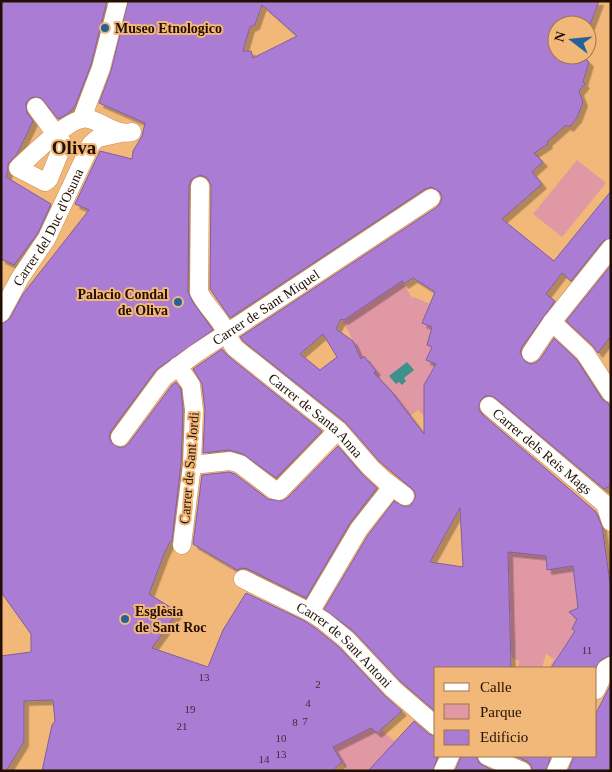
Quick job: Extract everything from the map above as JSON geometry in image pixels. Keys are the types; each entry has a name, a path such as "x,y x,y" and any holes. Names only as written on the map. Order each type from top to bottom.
{"street":[{"path":"36,107 55,135 82,118 101,68 118,2"},
{"name":"Carrer del Duc d'Osuna","path":"1,313 20,278 47,238 91,144 98,138 127,132 88,118 82,118"},
{"name":"Carrer de Santa Anna","path":"200,186 199,292 224,327 231,343 338,430 370,467 399,492 359,529 310,612"},
{"name":"Carrer de Sant Miquel","path":"120,437 156,386 178,366 431,198"},
{"path":"531,352 552,322 611,248"},
{"path":"552,322 585,353 611,393"},
{"name":"Carrer de Sant Jordi","path":"178,366 188,379 193,396 192,465 182,545"},
{"name":"Carrer dels Reis Mags","path":"489,406 608,502 611,522"},
{"path":"192,465 235,462 274,490 279,491 338,430"},
{"name":"Carrer de Sant Antoni","path":"243,579 310,612 346,639 393,690 434,724"},
{"path":"597,688 606,668 611,666"},
{"path":"443,771 450,757"},
{"path":"489,757 522,771"},
{"path":"556,771 563,757"}],"green space":[{"path":"577,160 606,183 562,237 533,214"},
{"path":"403,282 412,298 414,297 430,304 422,323 432,327 429,334 431,335 432,347 426,360 436,364 429,376 426,418 418,410 410,416 383,383 374,391 367,378 376,371 364,356 357,361 352,340 342,322 392,286"},
{"path":"508,536 546,556 547,570 573,566 578,608 569,612 577,619 572,629 578,634 555,659 558,662 555,667 550,667 554,659 546,654 542,667 518,667 519,661 511,657"},
{"path":"371,728 378,734 382,730 395,742 368,771 347,771 333,747"}],"water":[{"path":"407,362 414,370 404,378 406,381 402,385 399,382 396,384 389,376"}],"building":[{"path":"1,1 107,1 91,65 75,106 69,113 58,119 41,98 34,97 26,103 27,113 33,121 17,154 8,164 6,177 51,204 38,233 14,265 1,259"},
{"path":"128,1 599,1 594,15 547,15 547,65 588,65 583,82 585,84 579,91 583,102 577,118 569,127 566,125 547,142 548,144 534,153 543,162 532,172 542,184 502,219 554,261 611,191 611,238 603,241 571,281 562,273 546,294 555,301 522,347 520,353 525,361 530,364 535,363 540,359 554,338 577,360 602,399 608,403 611,408 611,485 604,489 495,398 485,396 481,400 479,410 596,512 602,526 611,590 611,655 601,660 596,667 552,667 575,631 572,629 577,619 569,612 578,608 573,566 547,570 546,556 508,552 511,667 434,667 434,710 400,681 353,631 324,609 368,535 394,501 403,506 410,506 415,498 415,492 378,460 345,422 240,337 437,207 442,198 440,192 431,187 425,189 230,318 210,289 211,186 206,177 200,175 191,180 189,186 188,292 213,330 156,370 109,436 111,442 118,447 124,447 128,444 176,382 181,389 183,410 181,464 172,541 164,554 149,594 178,612 152,648 208,667 223,630 246,593 305,621 318,630 339,647 385,696 402,711 377,733 371,728 333,747 342,762 332,771 42,771 52,725 55,721 53,700 24,701 24,742 6,771 1,771 1,656 31,652 31,634 1,592 1,325 10,318 23,294 89,210 75,204 100,151 132,159 133,151 142,136 145,123 99,103 111,71","holes":["262,5 297,36 253,58 251,51 243,51 250,27 255,25","413,278 435,292 422,323 432,327 427,345 432,347 426,360 436,364 424,385 424,434 391,391 374,373 376,371 364,356 361,359 353,341 336,329 341,319 344,320 402,281 404,284","323,334 337,357 320,370 300,354","460,508 463,567 430,562"]},
{"path":"611,265 611,336 598,353 566,321"},
{"path":"222,349 228,356 322,431 276,478 243,454 229,450 203,453 205,410 202,384 193,369"},
{"path":"338,446 377,488 350,523 306,598 248,569 242,568 237,570 193,544 202,475 229,472 235,474 268,499 282,501"},
{"path":"611,684 611,771 568,771 574,757 597,757 597,711"},
{"path":"414,721 429,734 434,735 434,757 438,757 433,771 368,771"},
{"path":"461,757 477,757 479,763 494,771 455,771"},
{"path":"516,757 551,757 546,771 532,771 531,765 527,761"}],"place":[{"name":"Museo Etnologico","path":"105,28"},
{"name":"Palacio Condal de Oliva","path":"178,302"},
{"name":"Esglèsia de Sant Roc","path":"125,619"}],"district":[{"name":"Oliva","path":"74,147"}]}
